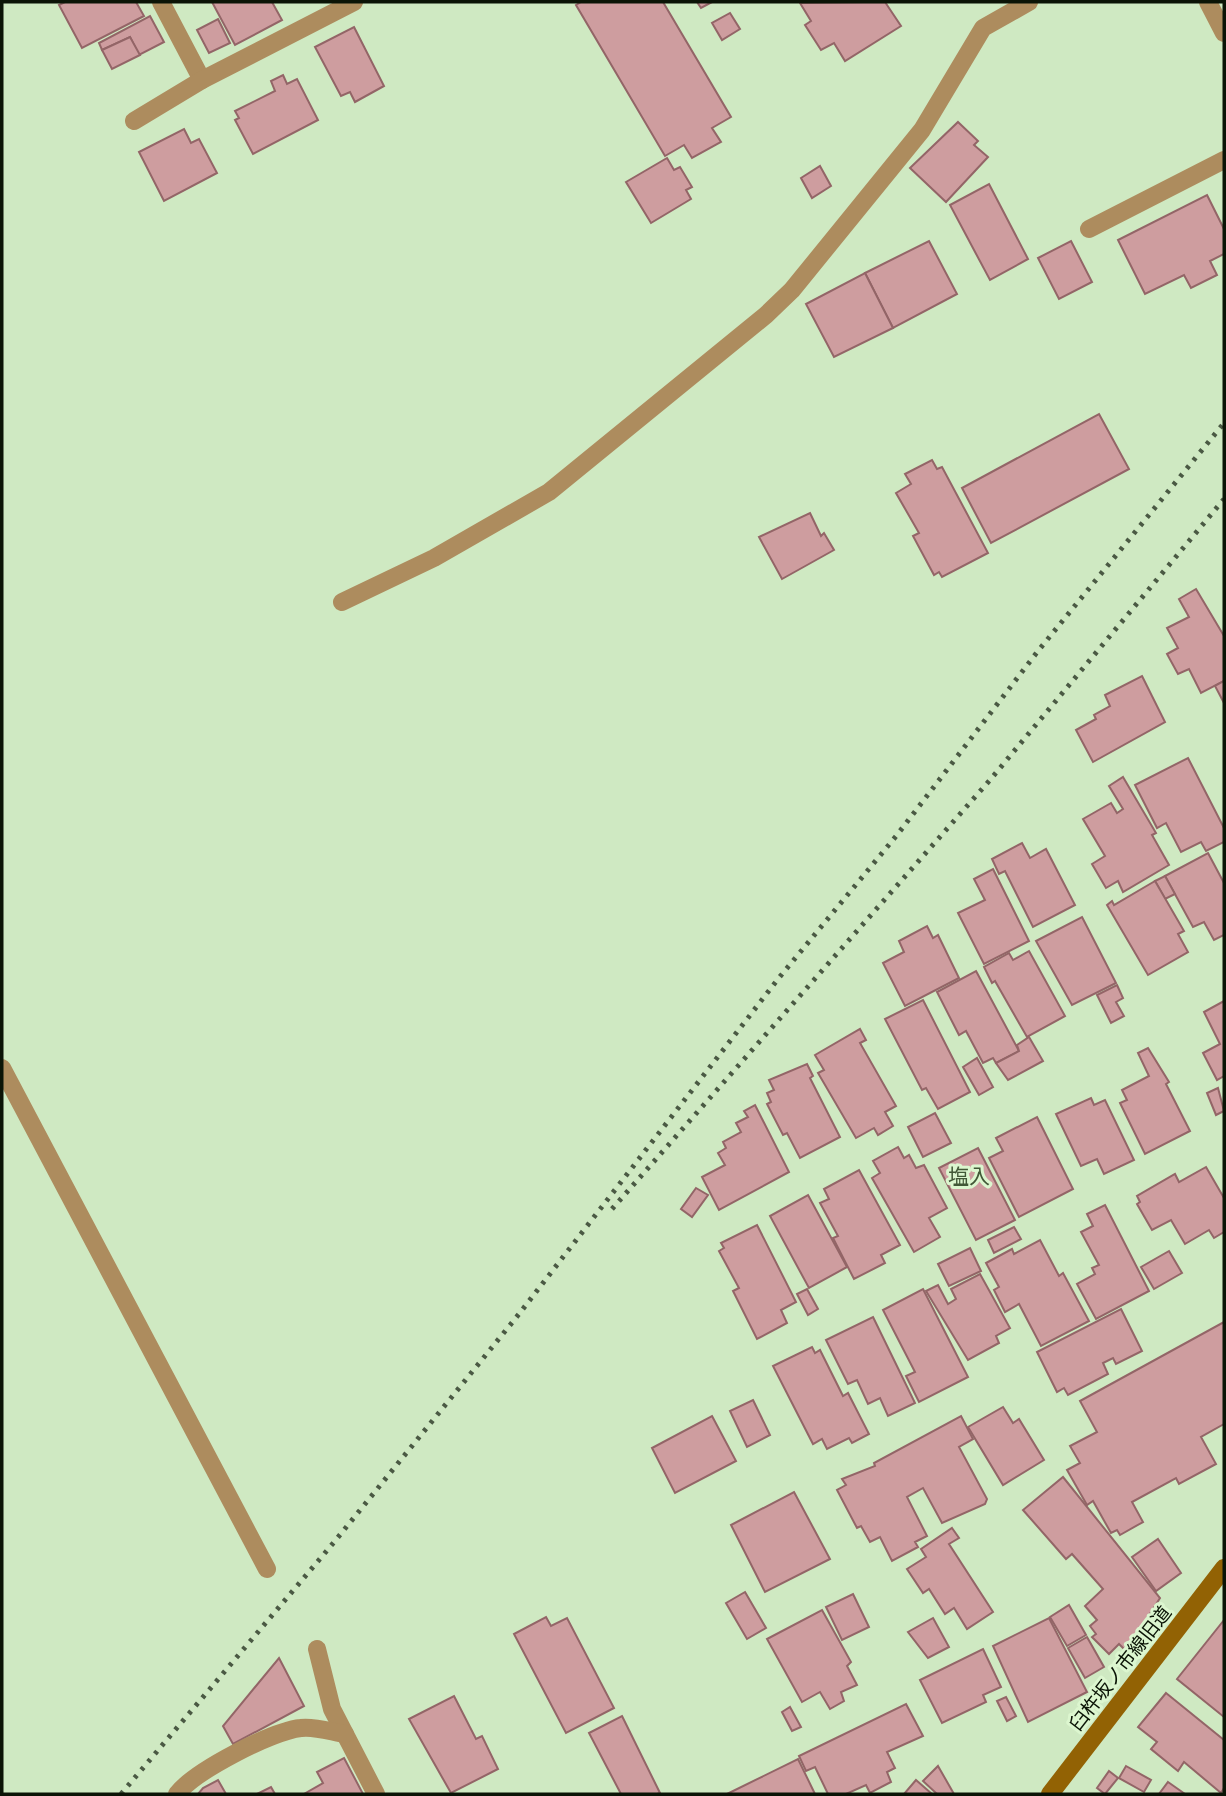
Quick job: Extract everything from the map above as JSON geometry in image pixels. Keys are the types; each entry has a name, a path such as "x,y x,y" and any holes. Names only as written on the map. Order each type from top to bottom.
{"street":[{"path":"161,2 202,80"},
{"path":"134,121 202,80 354,2"},
{"path":"342,602 434,558 550,492 766,315 792,290 922,130 983,28 1028,2"},
{"path":"1209,2 1224,33"},
{"path":"1090,229 1224,160"},
{"path":"2,1068 267,1569"},
{"name":"臼杵坂ノ市線旧道","path":"1050,1794 1224,1568"},
{"path":"317,1649 332,1709 376,1794"},
{"path":"177,1794 204,1771 275,1735 302,1727 345,1734"}],"building":[{"path":"65,2 136,2 144,16 82,48 59,5"},
{"path":"212,2 272,2 282,20 235,45"},
{"path":"581,2 663,2 731,117 712,128 721,142 692,158 684,145 665,156 576,5"},
{"path":"697,2 712,2 701,8"},
{"path":"885,2 901,26 845,61 834,43 821,50 805,25 811,21 800,3"},
{"path":"730,13 740,29 722,40 712,23"},
{"path":"150,16 164,42 139,55 130,37 102,50 99,43"},
{"path":"218,19 230,43 209,53 197,30"},
{"path":"354,27 384,86 355,102 350,92 341,96 315,47"},
{"path":"130,37 140,55 112,69 102,50"},
{"path":"283,75 287,84 297,79 318,120 253,154 235,120 239,118 235,111 275,91 271,81"},
{"path":"958,122 978,141 974,145 988,157 946,202 910,168"},
{"path":"184,129 191,143 199,139 217,173 164,201 139,152"},
{"path":"667,158 674,170 680,167 692,187 686,190 691,199 651,223 626,182"},
{"path":"820,166 831,186 812,198 801,178"},
{"path":"989,184 1028,259 990,280 950,205"},
{"path":"1207,195 1224,229 1224,254 1210,261 1217,275 1191,288 1184,275 1145,294 1118,240"},
{"path":"929,241 957,294 893,328 865,273"},
{"path":"1071,241 1092,282 1059,299 1038,258"},
{"path":"865,273 893,328 834,357 806,304"},
{"path":"1099,414 1129,469 991,543 962,488"},
{"path":"932,460 937,469 942,467 988,553 942,577 939,572 934,575 913,536 919,533 896,493 911,484 905,474"},
{"path":"810,513 821,536 824,533 834,550 782,579 759,537"},
{"path":"1196,589 1224,636 1224,681 1201,693 1189,669 1178,674 1167,654 1178,648 1167,628 1189,617 1179,599"},
{"path":"1142,676 1165,722 1093,762 1076,730 1096,719 1094,715 1110,706 1105,695"},
{"path":"1224,681 1224,703 1215,686"},
{"path":"1188,758 1224,828 1224,842 1206,851 1201,842 1181,852 1166,823 1157,828 1135,785"},
{"path":"1123,777 1156,833 1152,835 1169,865 1123,892 1118,881 1106,888 1092,864 1105,856 1083,819 1111,803 1117,813 1123,809 1109,786"},
{"path":"1022,843 1030,858 1046,849 1075,905 1033,927 1005,871 999,874 992,859"},
{"path":"1208,853 1224,883 1224,935 1214,940 1204,922 1193,927 1165,876"},
{"path":"993,869 1029,941 984,964 958,913 985,900 974,879"},
{"path":"1165,876 1175,894 1165,899 1155,881"},
{"path":"1155,881 1184,931 1178,934 1188,952 1148,975 1107,905 1112,901 1114,905"},
{"path":"1082,917 1116,983 1072,1005 1036,941"},
{"path":"927,926 933,938 938,935 959,978 905,1006 883,963 904,952 899,941"},
{"path":"1029,951 1065,1016 1027,1037 984,967 1009,953 1013,960"},
{"path":"976,971 1019,1051 996,1063 993,1058 983,1063 966,1031 959,1035 937,992"},
{"path":"1117,985 1123,998 1116,1002 1124,1016 1111,1023 1097,995"},
{"path":"923,1000 970,1092 938,1109 926,1088 922,1090 885,1019"},
{"path":"1224,1001 1224,1076 1217,1080 1203,1053 1220,1044 1204,1012"},
{"path":"860,1029 866,1040 860,1043 896,1106 885,1112 893,1126 878,1135 874,1128 856,1138 818,1073 824,1070 815,1055"},
{"path":"1029,1037 1043,1061 1008,1080 996,1063 1019,1051 1017,1045"},
{"path":"1148,1048 1169,1082 1166,1084 1190,1131 1145,1154 1120,1103 1127,1100 1122,1090 1149,1076 1138,1053"},
{"path":"977,1058 993,1087 979,1095 963,1067"},
{"path":"807,1064 813,1076 810,1078 840,1137 800,1158 787,1133 783,1135 767,1104 771,1102 767,1093 774,1090 769,1080"},
{"path":"1218,1088 1224,1111 1216,1115 1207,1093"},
{"path":"1091,1098 1094,1105 1105,1100 1134,1160 1104,1174 1097,1159 1081,1166 1056,1114"},
{"path":"755,1105 789,1172 719,1210 702,1177 725,1165 718,1153 726,1148 723,1142 741,1132 736,1123 748,1117 744,1111"},
{"path":"935,1113 951,1143 923,1157 908,1127"},
{"path":"1037,1117 1073,1189 1019,1217 989,1158 1003,1151 996,1138"},
{"path":"898,1147 904,1158 909,1155 916,1168 924,1165 947,1208 929,1218 940,1237 914,1252 872,1178 880,1173 873,1161"},
{"path":"978,1148 1015,1220 976,1240 939,1168"},
{"path":"1206,1167 1224,1198 1224,1232 1214,1238 1209,1230 1185,1244 1171,1220 1152,1230 1137,1204 1140,1202 1137,1196 1175,1174 1179,1182"},
{"path":"859,1170 900,1245 881,1255 885,1263 854,1279 833,1238 838,1236 820,1203 829,1199 824,1189"},
{"path":"696,1188 708,1195 692,1217 681,1209"},
{"path":"808,1195 847,1267 809,1288 770,1216"},
{"path":"1105,1205 1149,1291 1096,1319 1077,1284 1095,1274 1092,1268 1099,1265 1081,1232 1093,1226 1087,1214"},
{"path":"757,1225 796,1302 781,1310 787,1323 757,1339 733,1291 739,1288 719,1251 724,1248 721,1243"},
{"path":"1014,1227 1021,1239 994,1253 988,1240"},
{"path":"1040,1240 1059,1276 1063,1273 1089,1321 1041,1346 1019,1304 1005,1312 994,1290 999,1287 986,1263 1012,1249 1014,1254"},
{"path":"970,1248 981,1271 949,1286 938,1264"},
{"path":"1169,1251 1182,1273 1154,1289 1141,1267"},
{"path":"980,1274 1010,1328 996,1336 999,1343 968,1360 926,1291 938,1285 948,1304 956,1299 951,1289"},
{"path":"807,1289 818,1309 808,1315 797,1294"},
{"path":"923,1289 968,1377 919,1402 906,1376 915,1372 883,1310"},
{"path":"1121,1309 1142,1351 1116,1364 1113,1358 1103,1363 1108,1374 1068,1395 1064,1388 1057,1392 1037,1352"},
{"path":"873,1317 915,1403 888,1416 880,1398 868,1404 857,1380 848,1384 826,1340"},
{"path":"1224,1322 1224,1424 1201,1437 1216,1464 1179,1484 1176,1478 1132,1502 1143,1522 1120,1535 1117,1530 1111,1533 1093,1501 1087,1505 1067,1470 1080,1463 1070,1446 1097,1432 1080,1401"},
{"path":"812,1347 815,1353 820,1350 843,1396 848,1393 869,1434 852,1443 849,1438 827,1449 822,1439 813,1444 773,1366"},
{"path":"753,1400 770,1435 747,1447 730,1411"},
{"path":"1003,1407 1013,1423 1019,1419 1044,1460 1003,1485 968,1427"},
{"path":"712,1416 736,1461 675,1493 652,1448"},
{"path":"961,1416 973,1439 959,1447 987,1499 985,1504 942,1523 923,1488 907,1497 927,1536 915,1542 918,1547 892,1561 880,1537 870,1542 861,1526 857,1528 837,1490 846,1485 842,1479 875,1466 874,1463"},
{"path":"1063,1477 1160,1598 1126,1651 1119,1644 1109,1654 1092,1637 1096,1634 1090,1626 1097,1620 1085,1606 1103,1589 1072,1554 1066,1559 1023,1510"},
{"path":"794,1492 830,1559 765,1592 731,1525"},
{"path":"952,1528 959,1538 949,1544 993,1612 967,1629 954,1608 945,1614 929,1589 923,1593 907,1569 926,1557 921,1549"},
{"path":"1158,1539 1181,1573 1156,1591 1132,1557"},
{"path":"745,1592 766,1628 747,1639 726,1603"},
{"path":"853,1594 869,1627 842,1640 826,1607"},
{"path":"1069,1605 1086,1635 1067,1646 1050,1617"},
{"path":"822,1610 851,1662 847,1666 857,1685 841,1692 844,1701 830,1709 820,1692 802,1702 767,1639"},
{"path":"546,1617 551,1626 567,1618 614,1708 566,1733 514,1634"},
{"path":"933,1618 949,1647 928,1658 908,1632"},
{"path":"1049,1618 1087,1692 1028,1722 993,1646"},
{"path":"1224,1620 1224,1717 1177,1679"},
{"path":"1087,1637 1104,1667 1085,1678 1068,1648"},
{"path":"983,1649 1001,1687 983,1695 986,1702 942,1723 920,1680"},
{"path":"279,1658 304,1706 233,1744 223,1726"},
{"path":"1166,1693 1224,1740 1224,1788 1221,1793 1184,1762 1178,1771 1151,1749 1157,1742 1138,1727"},
{"path":"454,1696 476,1739 482,1736 498,1769 451,1793 409,1719"},
{"path":"1006,1697 1016,1716 1007,1721 997,1701"},
{"path":"906,1704 923,1736 887,1752 895,1768 887,1772 891,1782 870,1793 866,1785 846,1794 828,1794 815,1767 806,1771 799,1756"},
{"path":"790,1707 801,1727 792,1731 782,1712"},
{"path":"622,1716 660,1793 621,1794 589,1733"},
{"path":"344,1758 363,1794 304,1794 323,1783 317,1772"},
{"path":"798,1759 815,1794 727,1794"},
{"path":"938,1766 954,1794 937,1794 923,1781"},
{"path":"1126,1766 1151,1780 1144,1792 1119,1778"},
{"path":"1109,1771 1118,1778 1105,1794 1097,1788"},
{"path":"218,1780 226,1794 198,1794 203,1788"},
{"path":"916,1780 932,1794 904,1794"},
{"path":"1168,1782 1185,1794 1159,1794"},
{"path":"271,1787 275,1794 257,1794"}],"railway":[{"path":"121,1794 335,1541 519,1314 778,979 897,835 1038,651 1224,423"},
{"path":"612,1209 990,780 1224,499"}],"district":[{"name":"塩入","path":"969,1177"}]}
